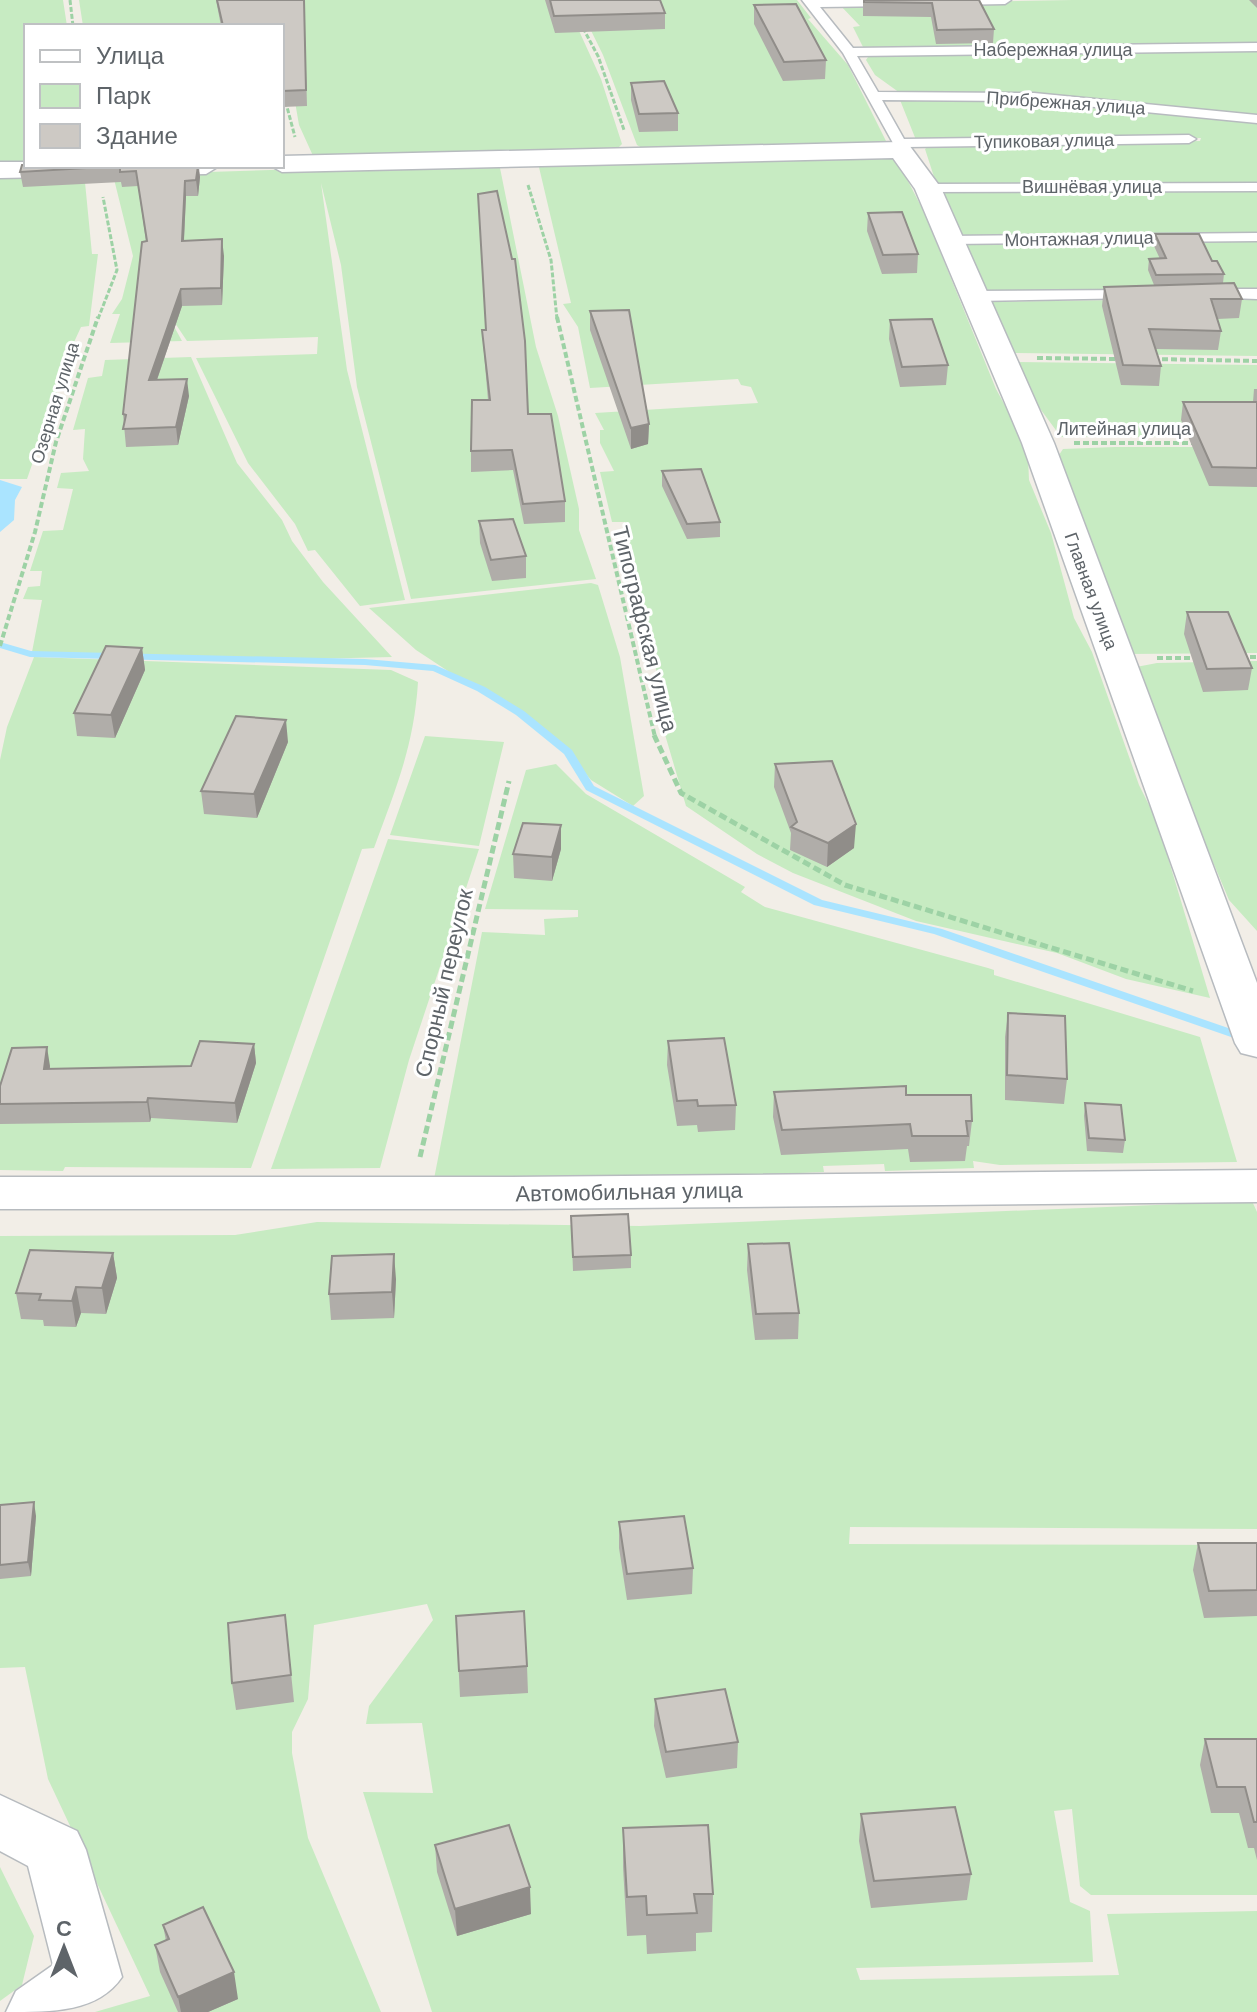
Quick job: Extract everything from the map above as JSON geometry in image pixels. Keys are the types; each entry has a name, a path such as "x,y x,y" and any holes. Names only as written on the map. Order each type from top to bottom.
{"street":[{"path":"292,164 900,146"},
{"name":"Главная улица","path":"900,146 928,188 1038,443 1247,1007 1257,1043"},
{"path":"0,170 103,168"},
{"name":"Автомобильная улица","path":"0,1193 411,1194 1257,1186"},
{"path":"0,1821 55,1850 89,1977 39,2012"}],"lane":[{"path":"933,1 1005,0"},
{"path":"809,2 903,2"},
{"path":"809,2 849,52 900,146"},
{"name":"Набережная улица","path":"849,52 1257,47"},
{"name":"Прибрежная улица","path":"875,96 1034,97 1257,119"},
{"name":"Тупиковая улица","path":"900,146 1189,139"},
{"name":"Вишнёвая улица","path":"928,188 1257,187"},
{"name":"Монтажная улица","path":"950,240 1257,237"},
{"path":"1194,295 1257,294"},
{"path":"975,296 1148,295"}],"path":[{"path":"70,0 73,24"},
{"path":"583,28 598,56 632,154"},
{"path":"284,103 292,164"},
{"name":"Типографская улица","path":"520,157 551,260 560,334 657,747 681,793 845,885 1247,1007"},
{"name":"Озерная улица","path":"0,646 35,532 56,442 91,335 117,270 102,195 103,168"},
{"path":"1000,357 1121,359"},
{"path":"1151,359 1257,361"},
{"name":"Литейная улица","path":"1038,443 1210,444"},
{"path":"1226,658 1257,657"},
{"path":"1116,659 1210,658"},
{"name":"Спорный переулок","path":"411,1194 509,781"}],"green space":[{"path":"0,0 63,0 67,24 24,24 24,164 0,165"},
{"path":"79,0 251,0 257,24 83,24"},
{"path":"266,0 565,0 601,79 622,144 618,148 314,158 299,125 284,24 281,24"},
{"path":"576,0 797,0 811,18 808,19 848,65 886,141 881,145 642,148 637,145 603,55"},
{"path":"1257,0 1257,45 864,49 853,27 860,26 839,4"},
{"path":"1257,50 1257,117 900,93 875,75 866,60 870,54"},
{"path":"1028,98 1125,113 1126,110 1257,122 1257,183 936,183 925,149 930,145 1200,141 1201,138 916,140 900,100"},
{"path":"895,156 924,212 996,389 1021,435 1028,457 1029,480 1051,533 1074,618 1092,652 1139,785 1157,821 1210,998 1126,979 1057,953 916,921 793,873 757,854 686,806 661,721 669,721 639,602 635,602 625,522 612,522 600,472 614,471 600,443 600,430 604,430 595,413 758,403 751,387 741,385 738,379 590,388 578,327 563,304 571,303 538,163"},
{"path":"499,163 536,347 558,416 579,509 579,530 596,579 411,599 357,387 341,265 321,183 347,370 405,600 360,606 315,550 308,551 295,524 248,463 196,358 317,354 318,337 187,341 159,299 182,341 110,343 120,314 112,314 122,299 133,256 113,175"},
{"path":"84,172 92,254 98,254 89,326 81,327 75,340 27,479 0,479 0,174"},
{"path":"1257,189 1257,234 969,236 962,234 941,192"},
{"path":"1257,241 1257,290 982,290 964,245"},
{"path":"1257,298 1257,356 1010,353 988,302"},
{"path":"191,357 237,463 282,520 292,541 323,582 392,657 309,659 32,652 42,600 23,599 28,587 40,586 42,571 30,571 43,531 63,530 73,489 57,488 61,473 89,471 83,459 85,429 73,430 88,378 102,376 105,360"},
{"path":"1017,362 1257,365 1257,437 1061,437 1027,391"},
{"path":"1257,447 1257,653 1128,654 1059,455 1063,449"},
{"path":"591,583 598,585 620,657 644,796 633,806 591,780 569,753 492,692 460,679 416,650 369,608"},
{"path":"34,657 391,670 418,682 413,726 397,786 374,848 362,849 251,1168 65,1167 63,1171 0,1170 0,760 7,727"},
{"path":"1257,661 1257,931 1229,900 1131,668 1157,663"},
{"path":"425,736 504,742 479,846 390,835"},
{"path":"556,764 586,794 745,887 741,892 765,907 988,968 994,970 994,975 1200,1037 1237,1162 1000,1165 973,1161 974,1168 885,1171 884,1164 823,1166 824,1172 656,1179 434,1179 482,932 545,935 544,919 578,917 578,910 485,909 526,770"},
{"path":"388,839 479,849 409,1060 380,1168 271,1169"},
{"path":"1252,1201 1257,1212 1257,1529 850,1527 849,1544 1257,1545 1257,1895 1091,1895 1080,1886 1072,1809 1054,1811 1070,1902 1090,1911 1093,1962 856,1968 860,1980 1119,1975 1107,1914 1257,1911 1257,2012 432,2012 363,1792 433,1793 422,1723 366,1724 369,1706 433,1620 427,1604 314,1625 308,1699 292,1732 292,1753 308,1838 381,2012 95,2012 150,1996 48,1779 25,1667 0,1668 0,1236 235,1235 317,1222 640,1226"},
{"path":"0,1867 34,1936 22,1985 0,2001"}],"water":[{"path":"0,480 22,487 15,500 14,520 0,532"}],"building":[{"path":"217,0 304,0 306,90 284,91 284,24 223,24"},
{"path":"550,0 660,0 665,13 554,16"},
{"path":"864,0 979,0 994,29 937,30 932,3"},
{"path":"796,4 826,60 784,62 754,5"},
{"path":"664,81 678,113 639,114 631,83"},
{"path":"22,165 24,168 87,168 20,172"},
{"path":"120,168 198,168 196,180 185,181 182,241 222,239 221,288 181,289 149,380 187,379 176,427 123,429 142,242 147,241 136,171 120,172"},
{"path":"497,191 512,259 515,259 525,341 528,414 551,414 565,501 523,504 512,450 471,451 472,400 490,400 482,330 486,330 478,194"},
{"path":"902,212 918,254 883,255 868,213"},
{"path":"1155,234 1199,234 1212,261 1217,261 1224,274 1156,275 1149,259 1166,258"},
{"path":"1234,283 1242,299 1211,299 1221,331 1149,329 1161,366 1123,365 1104,287"},
{"path":"629,310 649,424 631,428 590,311"},
{"path":"932,319 948,365 902,367 890,320"},
{"path":"1183,402 1257,402 1257,468 1212,467"},
{"path":"701,469 720,522 687,524 662,471"},
{"path":"513,519 526,556 491,560 479,521"},
{"path":"1187,612 1228,612 1252,668 1207,669"},
{"path":"106,646 142,648 111,715 74,713"},
{"path":"236,716 286,720 254,794 201,791"},
{"path":"832,761 856,824 828,843 791,827 797,822 775,764"},
{"path":"523,823 561,825 552,857 513,854"},
{"path":"1008,1013 1065,1016 1067,1079 1007,1075"},
{"path":"724,1038 736,1105 698,1106 697,1100 677,1101 668,1041"},
{"path":"200,1041 254,1044 235,1103 148,1098 147,1102 0,1104 0,1086 12,1048 47,1047 44,1069 191,1066"},
{"path":"906,1086 906,1095 971,1095 972,1121 966,1121 968,1136 912,1136 910,1124 782,1130 774,1092"},
{"path":"1085,1103 1121,1105 1125,1140 1089,1138"},
{"path":"628,1214 631,1255 573,1257 571,1216"},
{"path":"789,1243 799,1313 756,1314 748,1244"},
{"path":"30,1250 113,1253 102,1288 76,1287 72,1301 39,1300 41,1294 16,1293"},
{"path":"394,1254 392,1292 329,1294 332,1256"},
{"path":"34,1502 28,1562 0,1565 0,1505"},
{"path":"684,1516 693,1568 627,1574 619,1522"},
{"path":"1198,1543 1257,1543 1257,1590 1209,1591"},
{"path":"524,1611 527,1666 459,1671 456,1616"},
{"path":"285,1615 291,1675 232,1683 228,1623"},
{"path":"725,1689 738,1742 666,1752 655,1699"},
{"path":"1205,1739 1257,1739 1257,1822 1254,1822 1245,1787 1217,1787"},
{"path":"955,1807 971,1874 874,1881 861,1814"},
{"path":"509,1825 530,1887 455,1909 435,1845"},
{"path":"708,1825 713,1894 694,1894 697,1913 647,1915 646,1896 627,1897 623,1828"},
{"path":"203,1907 234,1972 178,1997 155,1945 169,1939 163,1925"}],"waterway":[{"path":"0,645 30,654 365,662 435,668 481,689 520,713 568,752 590,788 818,903 938,931 1257,1042"}]}
